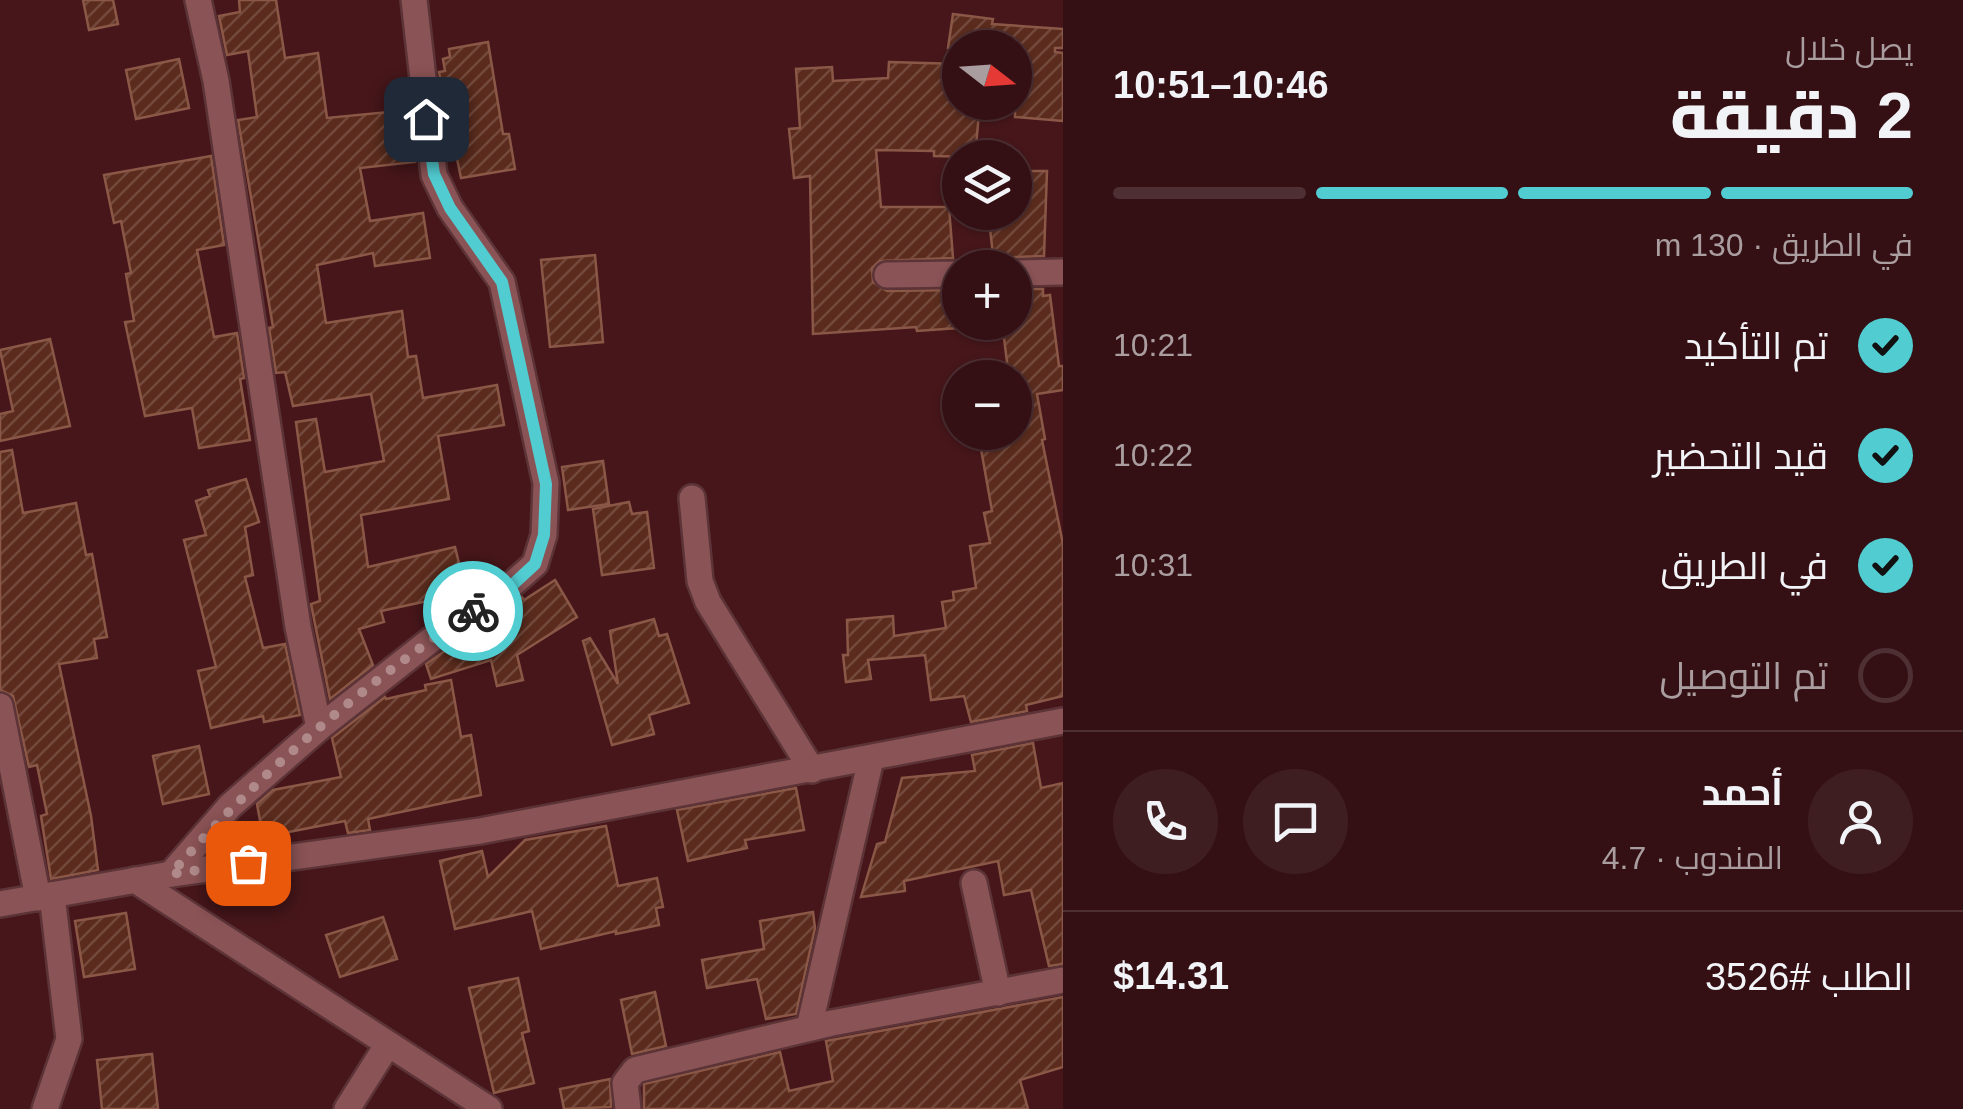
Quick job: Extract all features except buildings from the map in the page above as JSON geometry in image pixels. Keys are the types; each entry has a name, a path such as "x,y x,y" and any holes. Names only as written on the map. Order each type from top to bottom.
{"street":[{"path":"198,0 216,81 298,627 319,728"},
{"path":"171,874 230,806 319,728 431,640 509,588 535,564 544,535 546,484 502,282 450,208 434,174 414,0"},
{"path":"1032,273 1063,272"},
{"path":"887,275 942,274"},
{"path":"692,498 700,581 708,602 812,770"},
{"path":"0,706 45,897 69,1039 45,1109"},
{"path":"0,904 171,874 480,831 1063,721"},
{"path":"809,1028 871,759"},
{"path":"135,880 488,1109"},
{"path":"974,883 998,992"},
{"path":"628,1109 625,1083 635,1070 809,1028 1063,980"},
{"path":"347,1109 388,1044"}],"way so far":[{"path":"248,863 171,874 230,806 319,728 473,611"}],"route":[{"path":"426,119 434,174 450,208 502,282 546,484 544,535 535,564 509,588 473,611"}]}
